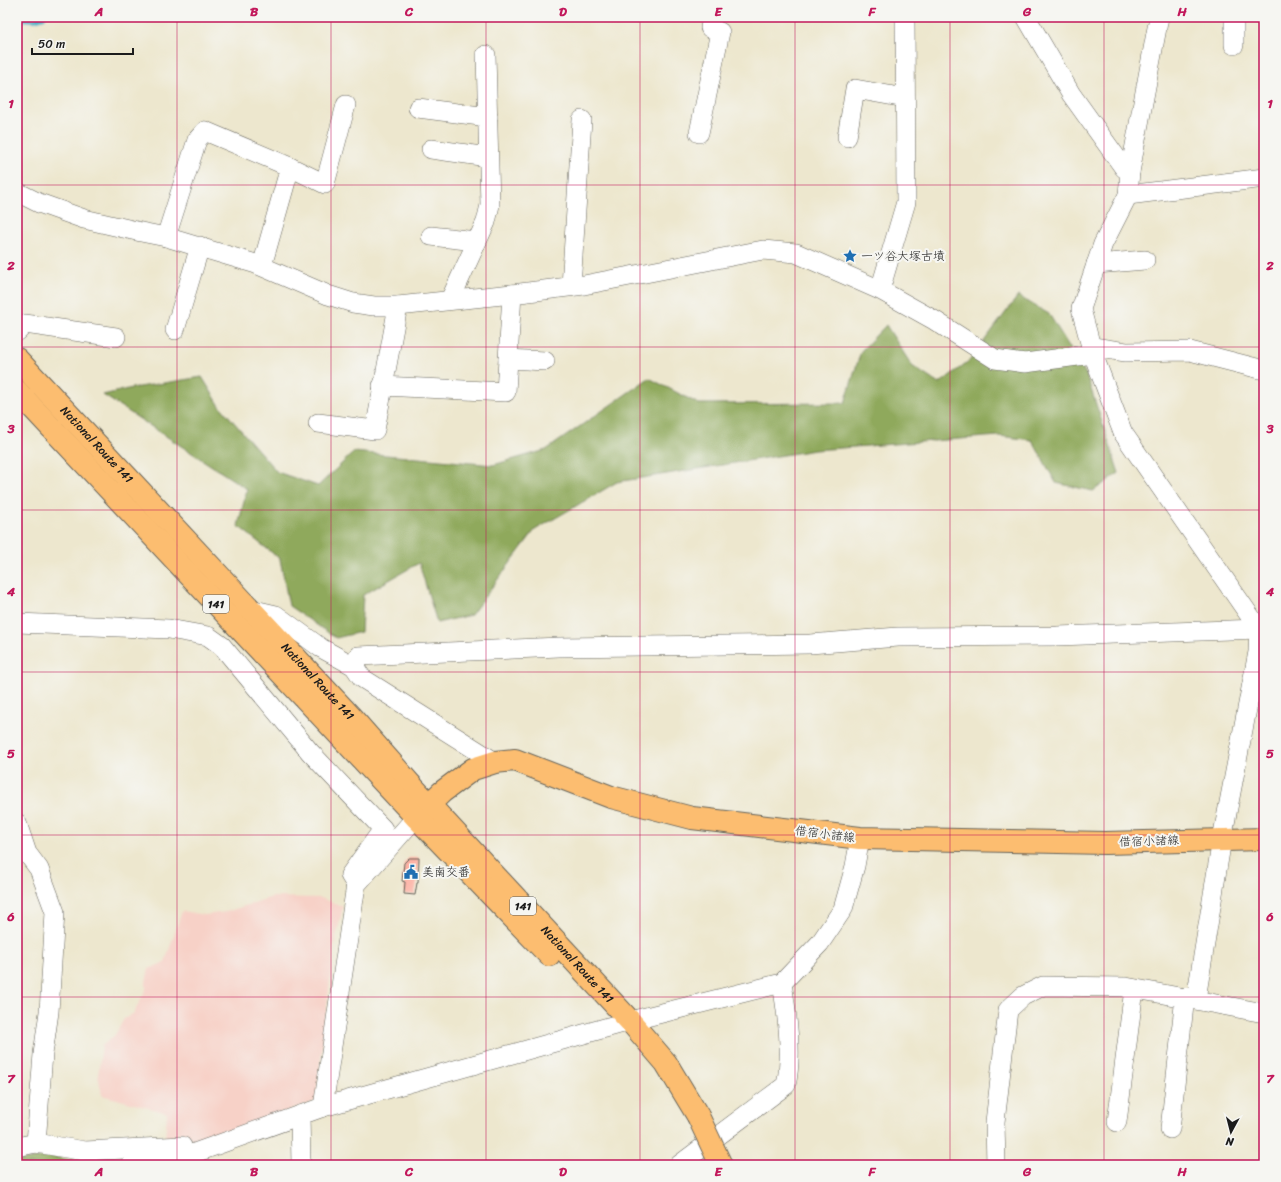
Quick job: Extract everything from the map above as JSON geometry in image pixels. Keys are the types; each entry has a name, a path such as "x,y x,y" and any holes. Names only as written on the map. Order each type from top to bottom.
{"main road":[{"name":"National Route 141","path":"17,359 250,609 519,925 588,992 623,1014 666,1063 698,1116 721,1165"},
{"name":"National Route 141","path":"17,391 423,811"},
{"name":"借宿小諸線","path":"423,811 442,792 473,769 495,762 515,760 611,798 692,818 860,838 1105,843 1264,839"}],"street":[{"path":"699,132 720,32 710,28 712,17"},
{"path":"880,290 906,202 905,17"},
{"path":"1026,17 1071,94 1124,168 1130,172"},
{"path":"1159,17 1130,172 1128,195 1103,244 1081,309 1093,350 1122,433 1259,629 1258,652 1191,998 1170,1129"},
{"path":"1234,17 1234,45"},
{"path":"450,300 486,222 490,205 486,55"},
{"path":"847,137 855,89 905,98"},
{"path":"166,236 197,140 205,132 290,167 325,184 346,105"},
{"path":"418,108 488,117"},
{"path":"571,286 582,120"},
{"path":"431,148 488,157"},
{"path":"262,266 290,167"},
{"path":"1128,195 1264,178"},
{"path":"17,192 39,203 84,219 166,236 200,246 262,266 328,295 353,303 374,306 398,306 571,286 633,276 763,250 796,253 880,290 934,320 995,359 1025,363 1093,350 1126,352 1190,351 1264,370"},
{"path":"431,236 476,241"},
{"path":"175,330 200,246"},
{"path":"1096,264 1145,260"},
{"path":"382,386 506,392 512,294"},
{"path":"318,423 375,430 398,306"},
{"path":"17,332 25,324 116,337"},
{"path":"508,359 545,361"},
{"path":"250,609 276,615 321,648 354,666 362,678 495,762"},
{"path":"17,623 169,629 208,636 222,646 310,752 382,829 350,875 356,885"},
{"path":"354,666 358,656 543,648 810,644 898,637 1057,636 1259,629"},
{"path":"323,1106 356,885 423,811"},
{"path":"17,823 27,854 39,869 56,912 49,1012 43,1054 36,1143"},
{"path":"130,1165 190,1155 323,1106 623,1014 782,983 820,943 843,909 855,866 860,838"},
{"path":"679,1165 786,1084 790,1068 785,999 782,983"},
{"path":"996,1165 995,1122 1008,1010 1023,996 1043,986 1134,988 1264,1013"},
{"path":"1117,1122 1134,988"},
{"path":"300,1115 300,1165"},
{"path":"17,1147 36,1143 85,1151 182,1146 190,1155"}],"shaded area":[{"path":"272,897 321,898 343,907 334,946 316,1101 193,1144 186,1139 165,1140 167,1113 102,1095 98,1075 102,1046 115,1035 124,1019 134,1013 146,989 149,969 165,962 182,911 205,915 226,912"}],"green space":[{"path":"1018,296 1049,314 1086,374 1119,473 1093,491 1056,483 1032,440 999,436 815,450 617,482 535,530 471,615 437,623 419,563 363,595 361,632 336,638 289,606 280,559 238,526 247,489 103,395 132,388 202,377 220,406 277,472 318,486 354,452 493,465 546,450 649,378 699,404 845,403 861,351 886,325 912,366 939,384 970,360"},
{"path":"48,1156 101,1165 17,1165 17,1161"}],"building":[{"name":"美南交番","path":"409,858 419,858 418,883 415,895 404,894 405,882 402,881 404,863"}],"waterway":[{"path":"17,19 34,20 44,17"}],"place":[{"name":"一ツ谷大塚古墳","path":"850,256"},
{"name":"美南交番","path":"411,872"}]}
